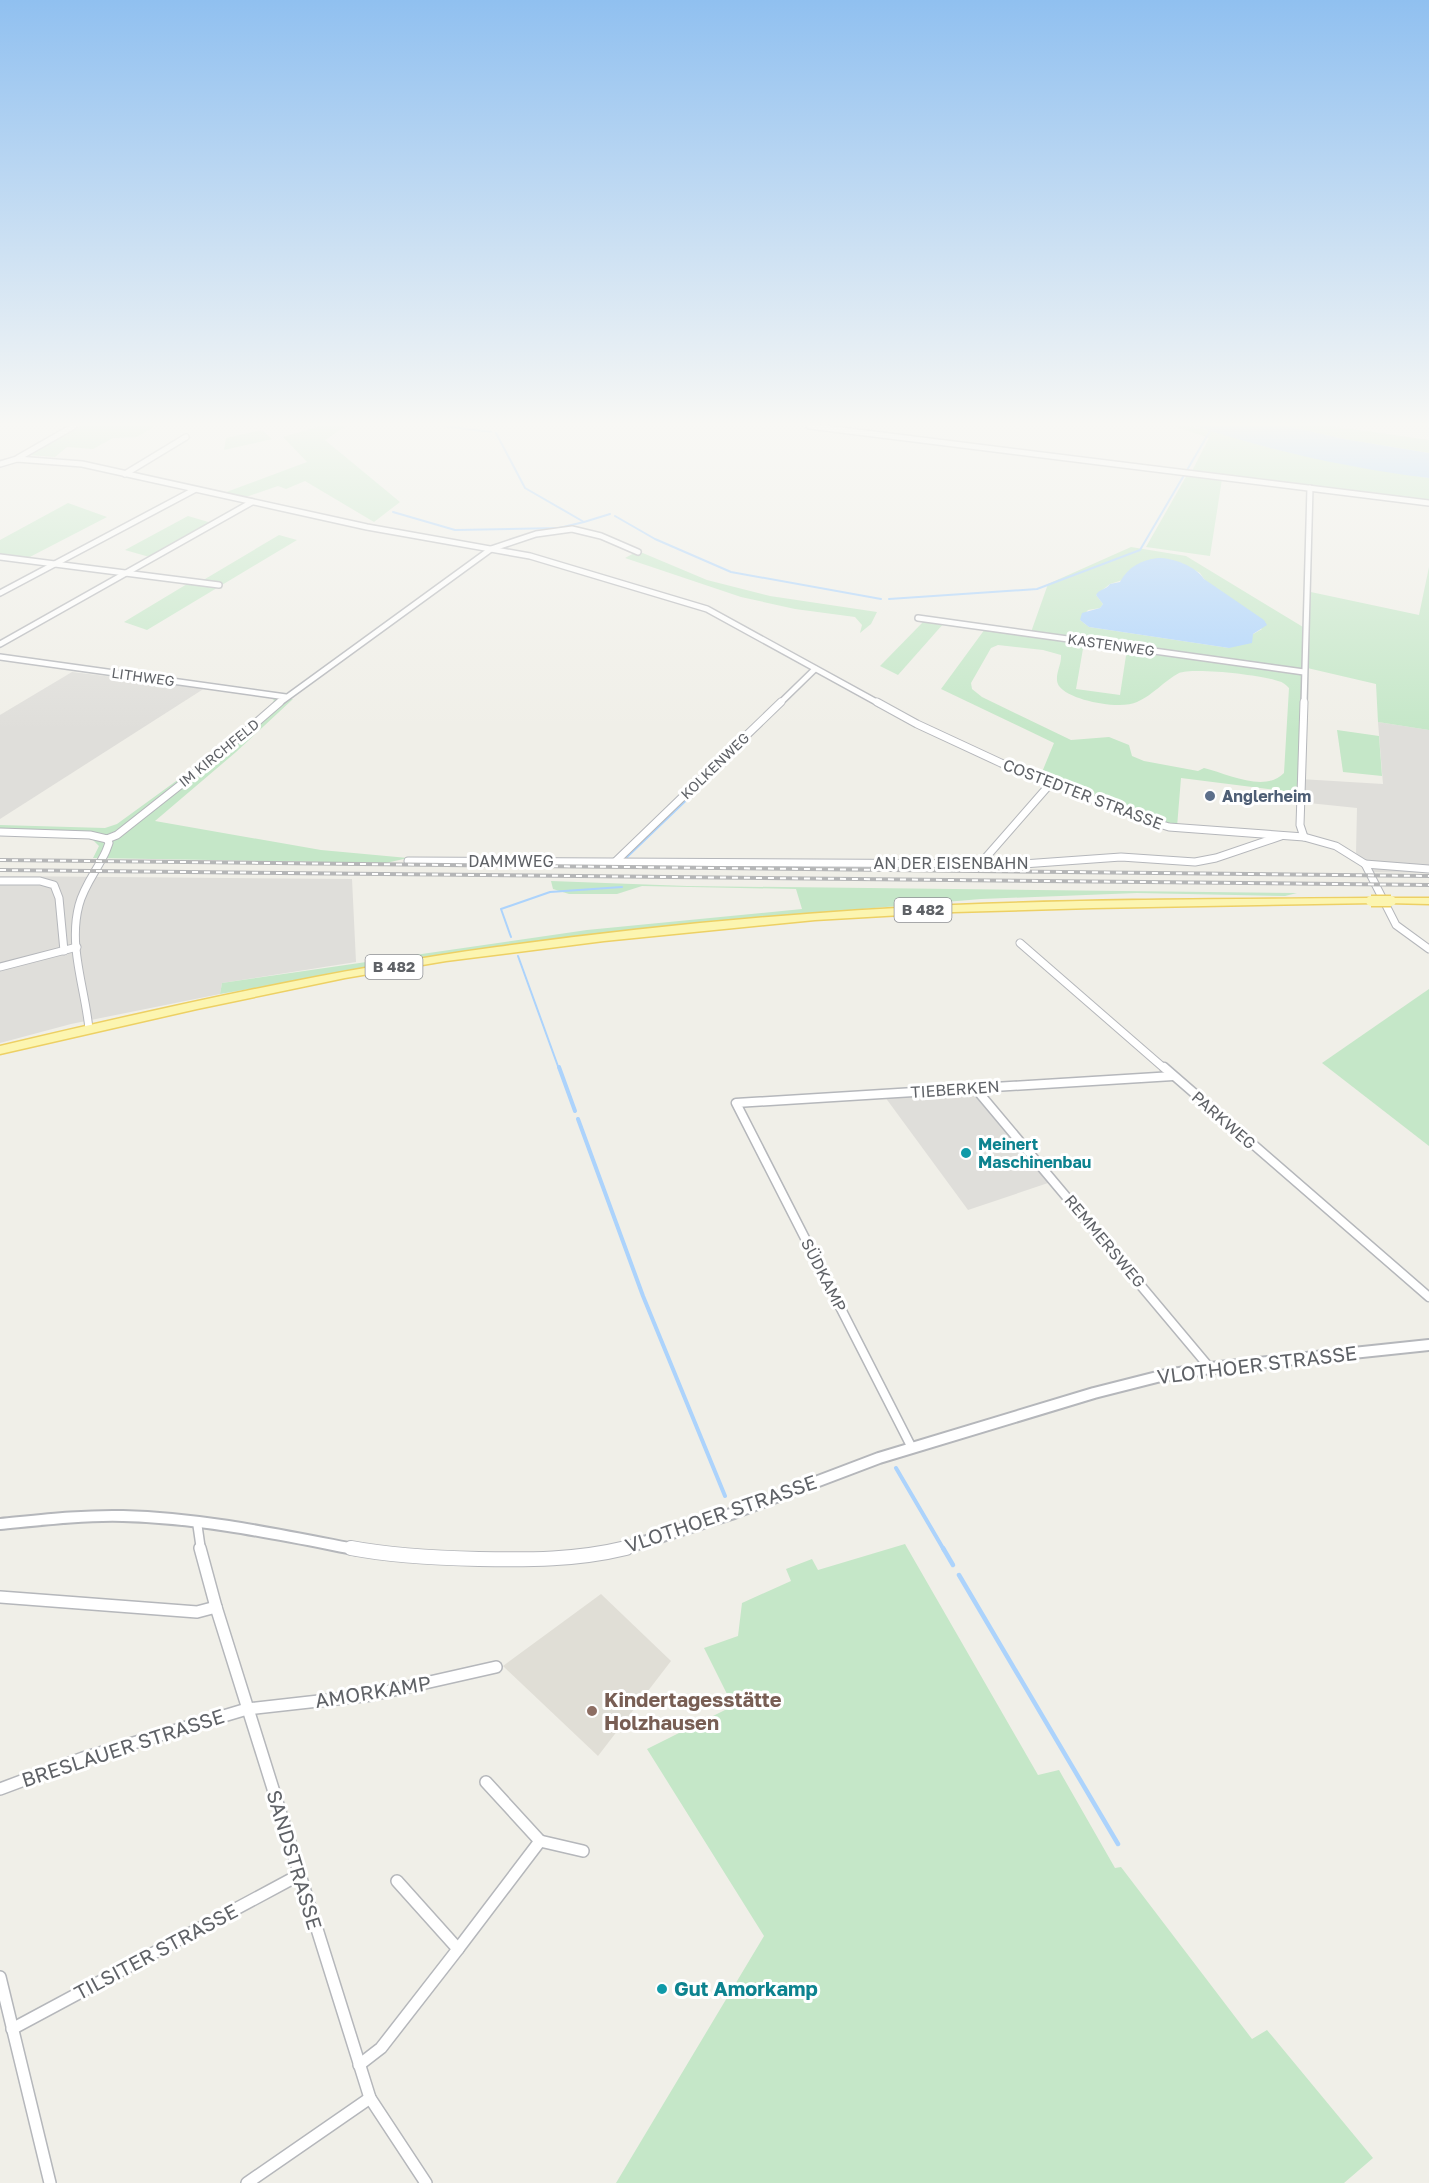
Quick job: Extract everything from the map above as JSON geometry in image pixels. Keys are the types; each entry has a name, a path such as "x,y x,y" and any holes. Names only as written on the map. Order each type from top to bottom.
{"main road":[{"name":"B 482","path":"0,1050 194,1005 395,966 715,925 985,907 1429,901"}],"street":[{"path":"0,593 123,528"},
{"path":"0,644 206,528"},
{"name":"COSTEDTER STRASSE","path":"369,528 557,563 707,609 912,722 1051,783 1169,827 1304,837 1336,846 1365,864"},
{"path":"1304,837 1300,825 1309,528"},
{"path":"491,549 505,543 563,529 590,534 638,552"},
{"name":"IM KIRCHFELD","path":"107,839 117,835 286,698 491,549"},
{"path":"0,557 219,585"},
{"name":"KASTENWEG","path":"918,618 1304,672"},
{"name":"LITHWEG","path":"0,657 286,698"},
{"name":"KOLKENWEG","path":"615,862 815,669"},
{"path":"981,863 1051,783"},
{"path":"0,831 90,835 107,839 109,843 89,879 79,905 77,947 89,1029"},
{"name":"AN DER EISENBAHN","path":"615,862 1048,863 1121,857 1195,862 1249,848 1282,835"},
{"name":"DAMMWEG","path":"408,861 615,862"},
{"path":"1365,864 1429,868"},
{"path":"1365,864 1396,925 1429,949"},
{"path":"0,881 40,881 54,885 59,892 60,939 64,951"},
{"name":"PARKWEG","path":"1020,943 1429,1297"},
{"path":"0,966 77,947"},
{"name":"TIEBERKEN","path":"736,1103 1173,1076"},
{"name":"REMMERSWEG","path":"975,1088 1210,1368"},
{"name":"SÜDKAMP","path":"736,1103 912,1448"},
{"name":"VLOTHOER STRASSE","path":"0,1524 75,1516 124,1516 197,1522 359,1550 427,1558 530,1560 582,1557 624,1548 734,1513 912,1448 1094,1393 1161,1376 1210,1368 1429,1345"},
{"name":"SANDSTRASSE","path":"197,1522 200,1546 216,1607 370,2098 426,2183"},
{"path":"0,1597 197,1612 216,1607"},
{"name":"AMORKAMP","path":"247,1709 267,1705 329,1701 432,1683 496,1667"},
{"name":"BRESLAUER STRASSE","path":"0,1789 83,1758 247,1709"},
{"path":"486,1782 540,1841 583,1851"},
{"path":"359,2065 381,2048 540,1841"},
{"name":"TILSITER STRASSE","path":"12,2029 299,1875"},
{"path":"397,1881 458,1949"},
{"path":"0,1977 50,2183"},
{"path":"247,2183 370,2098"}],"shaded area":[{"path":"72,672 205,688 0,819 0,715"},
{"path":"1378,722 1429,730 1429,873 1371,872 1367,863 1356,853 1357,808 1299,802 1300,779 1383,784"},
{"path":"0,876 352,879 356,962 222,983 220,994 71,1024 0,1043"},
{"path":"972,1091 1051,1182 968,1210 885,1097"},
{"name":"Kindertagesstätte Holzhausen","path":"601,1594 671,1661 598,1756 503,1666"}],"green space":[{"path":"22,528 86,528 24,560 0,557 0,540"},
{"path":"166,528 208,528 153,558 125,550"},
{"path":"1157,528 1214,528 1210,556 1146,547"},
{"path":"279,535 297,540 147,630 124,622 192,581 200,582"},
{"path":"1131,547 1186,556 1303,627 1306,591 1419,615 1429,567 1429,730 1378,722 1376,684 1303,667 1299,793 1181,778 1177,827 1040,777 1054,743 941,689 985,629 1030,635 1048,584","holes":["1179,562 1200,573 1262,629 1229,648 1089,627 1080,620 1088,610 1100,608 1103,604 1096,595 1110,584","1084,643 1127,649 1120,695 1076,689","998,645 1043,650 1061,655 1057,679 1059,686 1074,696 1096,703 1120,705 1137,702 1174,676 1187,671 1244,674 1281,682 1289,688 1284,773 1276,779 1257,782 1204,768 1198,771 1144,761 1132,756 1129,745 1109,737 1071,740 982,697 972,689 971,683 991,648"]},
{"path":"638,551 707,580 770,596 877,612 871,624 860,633 862,625 855,617 795,609 741,597 625,558"},
{"path":"925,620 944,623 898,675 880,666"},
{"path":"269,696 293,699 236,752 155,821 321,850 408,858 386,863 93,858 99,846 92,839 0,835 0,825 105,828 117,824 223,747 272,704 274,700"},
{"path":"1337,730 1379,736 1382,776 1343,772"},
{"path":"551,881 687,886 1297,893 1285,896 1137,893 981,899 803,914 588,935 383,966 220,994 222,983 587,930 802,909 796,889 642,886 617,894 569,894 553,889"},
{"path":"1429,989 1429,1146 1322,1063"},
{"path":"905,1544 1038,1775 1059,1770 1115,1868 1121,1867 1252,2039 1267,2030 1373,2158 1344,2183 616,2183 764,1936 647,1749 733,1706 704,1648 738,1636 742,1603 791,1581 786,1569 812,1559 818,1570"}],"water":[{"path":"1158,558 1177,561 1190,567 1264,620 1267,625 1253,634 1252,643 1229,648 1089,627 1080,620 1082,613 1100,608 1103,604 1096,595 1099,592 1110,584 1120,582 1136,565"}],"waterway":[{"path":"448,528 455,530 560,528"},
{"path":"636,528 655,539 731,572 881,599"},
{"path":"889,599 1037,589 1140,550 1153,528"},
{"path":"625,859 724,764"},
{"path":"511,937 501,909 550,892 622,887"},
{"path":"518,956 559,1069"},
{"path":"559,1067 575,1111"},
{"path":"578,1119 643,1296 725,1496"},
{"path":"896,1468 944,1550"},
{"path":"943,1548 953,1565"},
{"path":"959,1575 1118,1844"}],"railway":[{"path":"0,860 1429,876"},
{"path":"0,870 1429,885"}],"place":[{"name":"Anglerheim","path":"1210,796"},
{"name":"Meinert Maschinenbau","path":"966,1153"},
{"name":"Kindertagesstätte Holzhausen","path":"592,1711"},
{"name":"Gut Amorkamp","path":"662,1989"}]}
